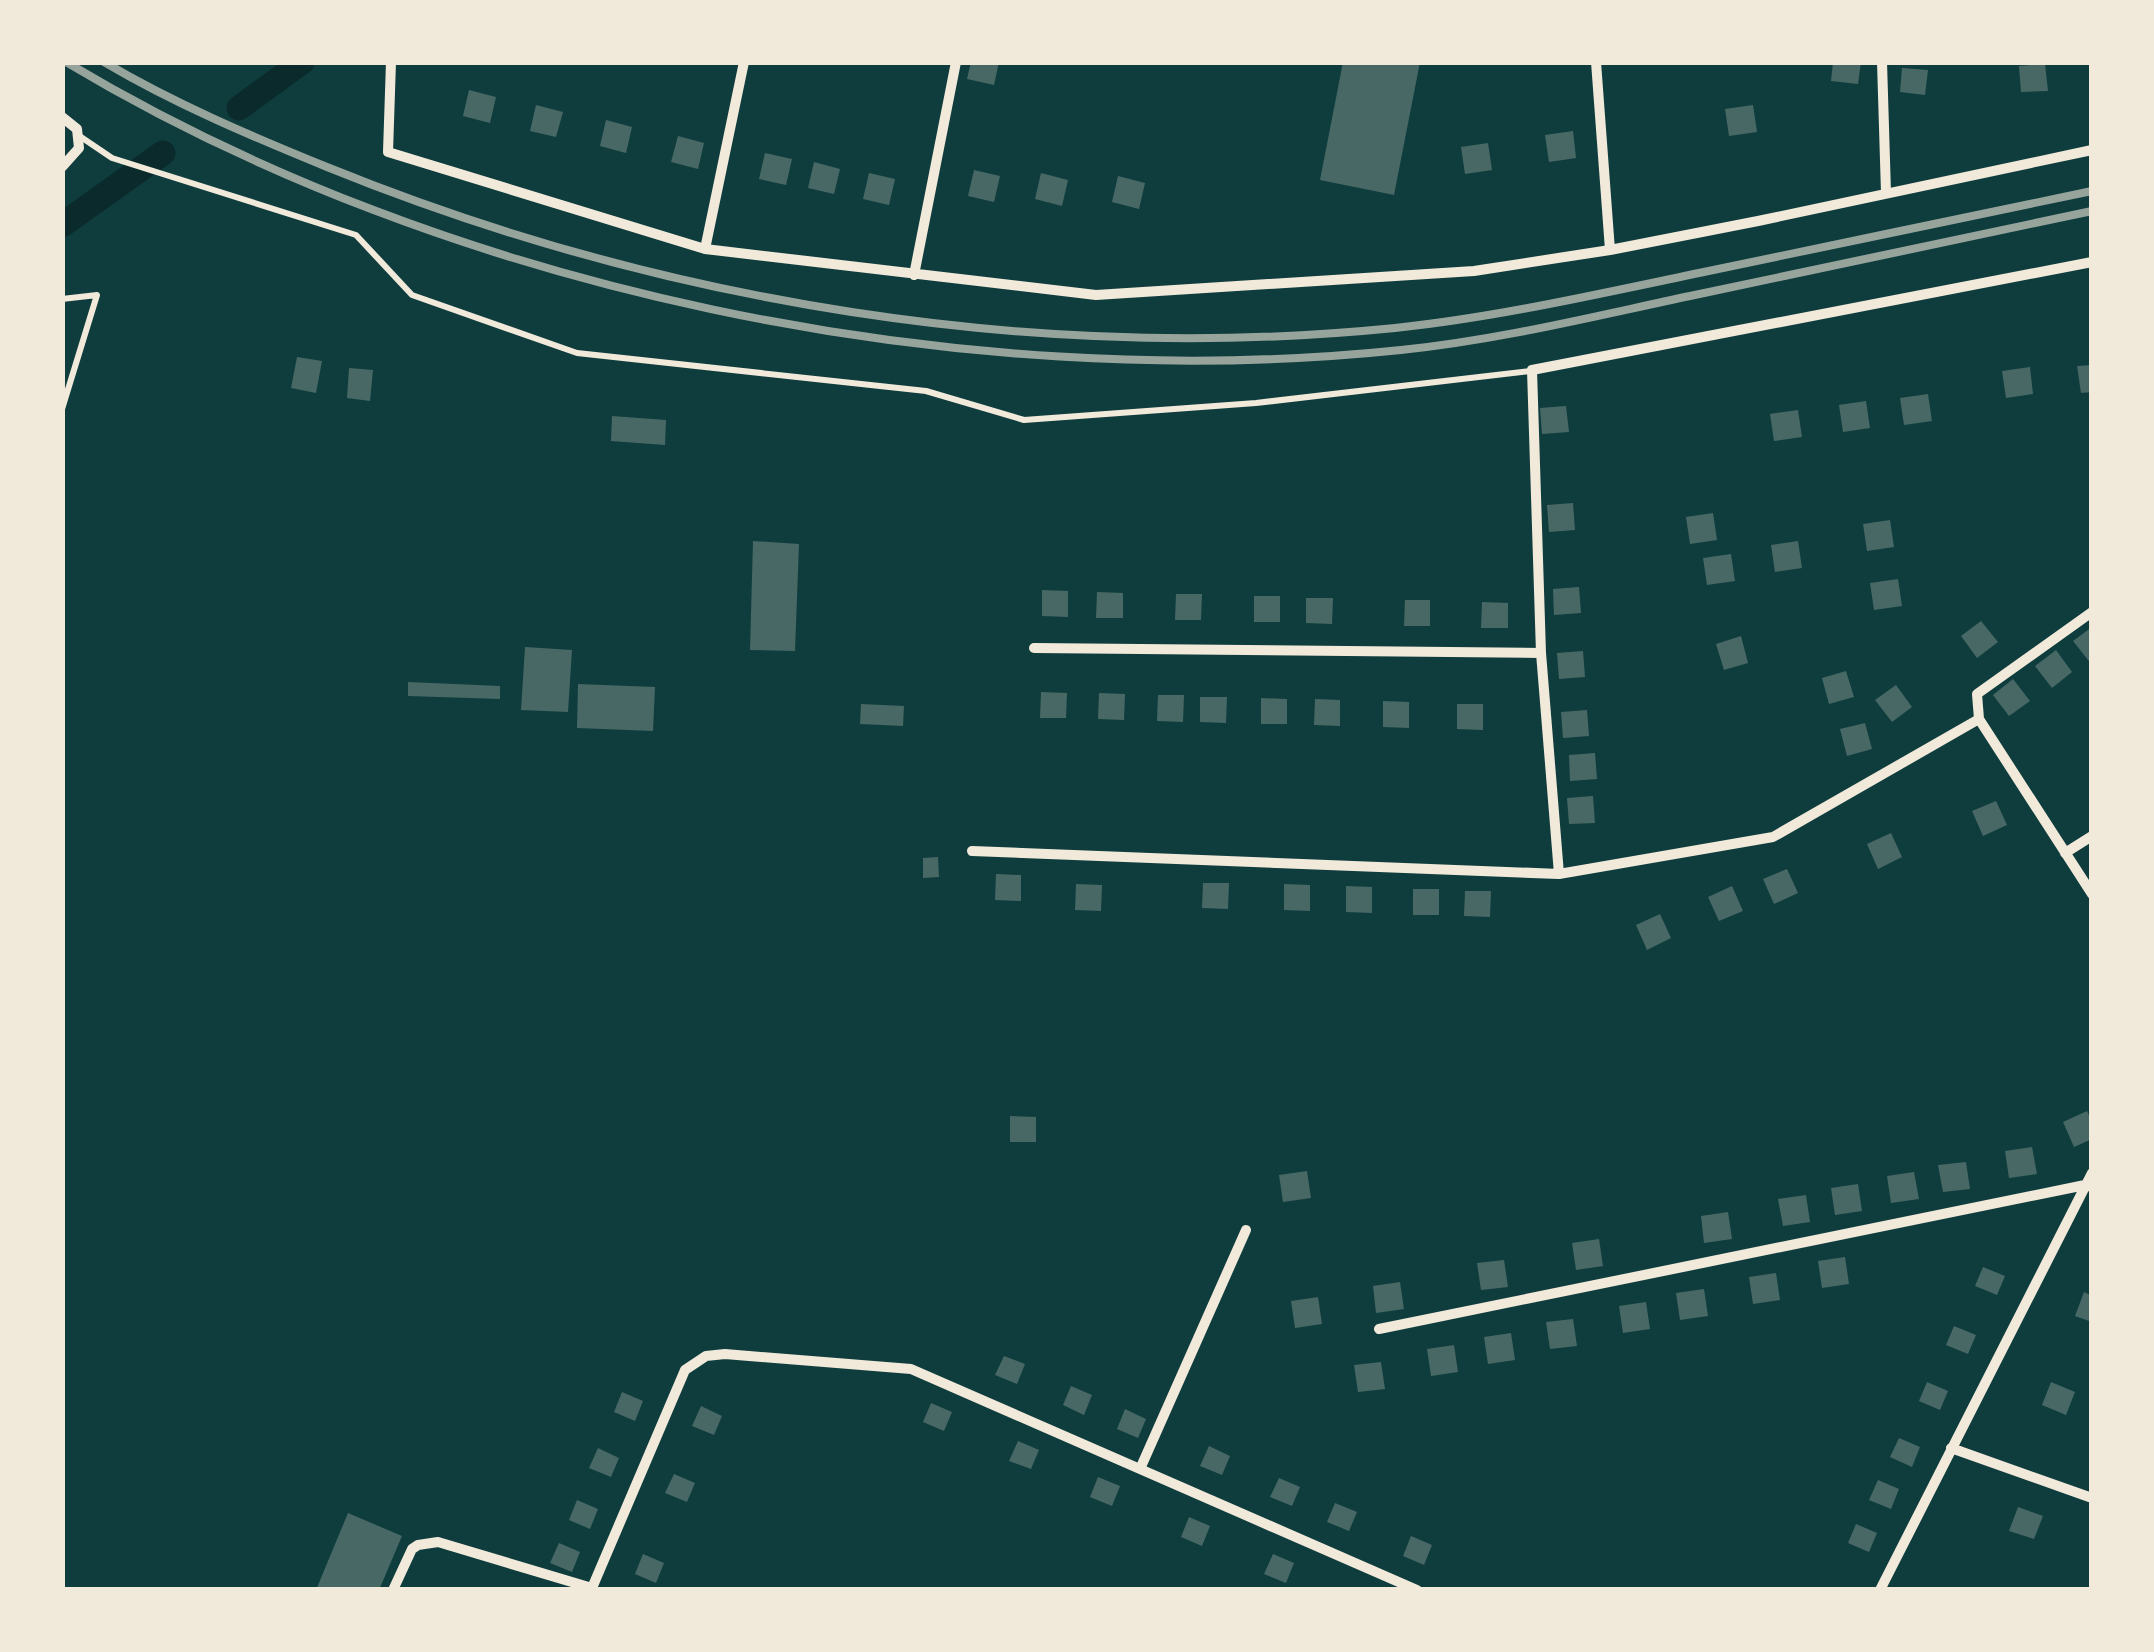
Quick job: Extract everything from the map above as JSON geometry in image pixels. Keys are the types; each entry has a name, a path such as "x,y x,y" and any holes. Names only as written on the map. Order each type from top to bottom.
{"street":[{"path":"391,62 388,152 705,248 1096,296 1474,271 1610,250 2092,150"},
{"path":"705,248 744,62"},
{"path":"914,275 956,62"},
{"path":"1596,62 1610,250"},
{"path":"1882,62 1886,193"},
{"path":"62,117 77,129 79,148 62,166"},
{"path":"1559,874 1540,653 1532,370 2092,262"},
{"path":"2092,612 1977,694 1979,718 2092,894"},
{"path":"1034,648 1540,653"},
{"path":"972,851 1559,874 1773,837 1979,718"},
{"path":"2065,854 2092,836"},
{"path":"1880,1590 2092,1173"},
{"path":"1379,1330 2088,1186"},
{"path":"1140,1469 1246,1230"},
{"path":"393,1590 412,1549 438,1542 591,1589 681,1379 692,1363 706,1356 725,1354 911,1368 1417,1590"},
{"path":"1950,1448 2092,1498"}],"lane":[{"path":"78,135 112,158 356,235 412,295 577,353 926,392 1024,420 1256,404 1532,370"},
{"path":"62,299 97,295 62,409"}],"building":[{"path":"971,62 999,62 994,85 967,79"},
{"path":"1343,62 1420,62 1394,195 1320,180"},
{"path":"1833,62 1861,62 1858,84 1831,81"},
{"path":"2045,64 2048,91 2021,92 2019,66"},
{"path":"1902,68 1928,70 1925,95 1900,92"},
{"path":"469,90 496,97 490,123 463,116"},
{"path":"536,105 563,112 556,137 530,131"},
{"path":"1753,105 1757,132 1729,136 1725,109"},
{"path":"606,120 632,127 626,153 600,146"},
{"path":"1573,131 1576,158 1549,162 1545,135"},
{"path":"678,136 704,143 698,169 671,162"},
{"path":"1488,143 1492,170 1465,174 1461,147"},
{"path":"765,153 792,159 786,185 759,179"},
{"path":"814,162 840,169 834,194 808,188"},
{"path":"974,170 1000,176 994,202 968,196"},
{"path":"869,173 895,179 889,205 863,199"},
{"path":"1041,173 1068,180 1062,206 1035,199"},
{"path":"1118,176 1145,183 1139,209 1112,202"},
{"path":"297,357 322,361 316,393 291,388"},
{"path":"2092,365 2092,392 2081,393 2077,366"},
{"path":"2030,367 2033,394 2006,398 2002,371"},
{"path":"349,368 373,370 370,401 347,398"},
{"path":"1928,394 1932,421 1904,425 1900,398"},
{"path":"1866,401 1870,428 1843,432 1839,405"},
{"path":"1566,406 1569,432 1542,434 1540,408"},
{"path":"1798,410 1802,437 1774,441 1770,414"},
{"path":"612,416 666,420 665,445 611,441"},
{"path":"1573,503 1575,530 1549,532 1547,505"},
{"path":"1713,513 1717,540 1690,544 1686,517"},
{"path":"1890,520 1894,547 1867,551 1863,524"},
{"path":"753,541 799,544 795,651 750,650"},
{"path":"1798,541 1802,568 1775,572 1771,545"},
{"path":"1731,554 1735,581 1707,585 1703,558"},
{"path":"1898,579 1902,606 1874,610 1870,583"},
{"path":"1579,587 1581,613 1554,615 1553,589"},
{"path":"1042,590 1068,591 1068,617 1042,616"},
{"path":"1097,592 1123,593 1123,618 1096,618"},
{"path":"1176,594 1202,594 1201,620 1175,620"},
{"path":"1254,596 1280,596 1280,622 1254,622"},
{"path":"1306,598 1333,598 1332,624 1306,623"},
{"path":"1405,600 1430,600 1430,626 1404,626"},
{"path":"1482,602 1508,603 1508,628 1481,628"},
{"path":"1981,621 1998,642 1977,658 1961,636"},
{"path":"2092,627 2092,665 2073,641"},
{"path":"1741,636 1748,663 1724,670 1716,644"},
{"path":"525,647 572,650 568,712 521,710"},
{"path":"2056,650 2072,672 2052,688 2035,666"},
{"path":"1583,651 1585,677 1559,679 1557,653"},
{"path":"1846,671 1854,697 1829,704 1822,678"},
{"path":"2013,679 2030,701 2009,716 1993,695"},
{"path":"408,682 500,686 500,699 408,696"},
{"path":"578,684 655,687 653,731 577,728"},
{"path":"1896,685 1912,707 1892,722 1875,700"},
{"path":"1041,692 1067,693 1066,718 1040,718"},
{"path":"1099,693 1125,694 1124,720 1098,719"},
{"path":"1158,695 1184,695 1183,722 1157,721"},
{"path":"1200,697 1227,697 1226,723 1200,722"},
{"path":"1261,698 1287,699 1287,724 1261,724"},
{"path":"1315,699 1340,700 1340,726 1314,725"},
{"path":"1383,701 1409,702 1409,728 1383,727"},
{"path":"861,704 904,706 903,726 860,724"},
{"path":"1457,704 1483,704 1483,730 1457,729"},
{"path":"1587,710 1589,736 1563,738 1561,712"},
{"path":"1865,723 1872,749 1847,756 1840,729"},
{"path":"1595,753 1597,779 1570,781 1569,755"},
{"path":"1593,796 1595,823 1569,824 1567,798"},
{"path":"1996,801 2007,825 1983,836 1972,811"},
{"path":"1891,833 1902,857 1878,869 1867,844"},
{"path":"938,857 939,877 923,878 923,858"},
{"path":"1787,869 1798,893 1774,904 1763,879"},
{"path":"996,874 1021,875 1021,901 995,900"},
{"path":"1203,883 1229,883 1228,909 1202,908"},
{"path":"1076,884 1102,885 1101,911 1075,910"},
{"path":"1284,884 1310,885 1310,911 1284,910"},
{"path":"1346,886 1372,887 1372,913 1346,912"},
{"path":"1732,886 1743,911 1719,921 1708,897"},
{"path":"1413,889 1439,889 1439,915 1413,915"},
{"path":"1465,891 1491,891 1490,917 1464,916"},
{"path":"1660,914 1671,938 1647,950 1636,925"},
{"path":"2087,1111 2092,1139 2074,1147 2063,1122"},
{"path":"1010,1116 1036,1117 1036,1142 1010,1142"},
{"path":"2032,1147 2037,1174 2009,1178 2005,1151"},
{"path":"1966,1162 1970,1189 1943,1192 1938,1165"},
{"path":"1307,1171 1311,1198 1283,1202 1279,1175"},
{"path":"1914,1172 1919,1199 1891,1203 1887,1176"},
{"path":"1858,1184 1862,1211 1835,1215 1831,1188"},
{"path":"1806,1195 1810,1222 1783,1226 1778,1199"},
{"path":"1728,1212 1732,1239 1704,1243 1701,1216"},
{"path":"1599,1239 1603,1266 1576,1270 1572,1243"},
{"path":"1845,1257 1849,1284 1822,1288 1818,1261"},
{"path":"1504,1260 1508,1287 1481,1290 1477,1263"},
{"path":"1983,1267 2005,1276 1997,1295 1975,1286"},
{"path":"1776,1273 1780,1300 1753,1304 1749,1277"},
{"path":"1400,1282 1404,1309 1376,1313 1373,1286"},
{"path":"1704,1289 1708,1316 1680,1320 1676,1293"},
{"path":"2084,1292 2092,1296 2092,1322 2075,1316"},
{"path":"1318,1297 1322,1324 1295,1328 1291,1301"},
{"path":"1646,1302 1650,1329 1623,1333 1619,1306"},
{"path":"1573,1319 1577,1346 1550,1349 1546,1322"},
{"path":"1954,1326 1976,1335 1968,1354 1946,1345"},
{"path":"1511,1333 1515,1360 1488,1364 1484,1337"},
{"path":"1454,1345 1458,1372 1431,1376 1427,1349"},
{"path":"1004,1356 1025,1364 1017,1384 995,1375"},
{"path":"1381,1362 1385,1389 1358,1392 1354,1365"},
{"path":"1927,1382 1948,1391 1940,1410 1919,1401"},
{"path":"2051,1382 2075,1392 2066,1415 2042,1405"},
{"path":"1071,1386 1092,1395 1084,1415 1063,1405"},
{"path":"622,1392 643,1401 635,1421 614,1412"},
{"path":"931,1403 952,1412 944,1431 923,1422"},
{"path":"701,1406 722,1416 714,1435 692,1426"},
{"path":"1125,1409 1146,1419 1138,1438 1117,1429"},
{"path":"1899,1438 1920,1447 1912,1467 1890,1457"},
{"path":"1018,1441 1039,1450 1031,1469 1009,1461"},
{"path":"1209,1446 1230,1456 1222,1475 1200,1466"},
{"path":"598,1448 619,1458 611,1477 589,1468"},
{"path":"674,1474 695,1483 687,1502 665,1493"},
{"path":"1098,1477 1120,1486 1112,1506 1090,1497"},
{"path":"1279,1478 1300,1487 1292,1506 1270,1497"},
{"path":"1878,1480 1899,1489 1891,1509 1869,1500"},
{"path":"577,1500 598,1509 590,1529 569,1520"},
{"path":"1335,1503 1357,1512 1349,1531 1327,1522"},
{"path":"2018,1507 2043,1516 2034,1539 2009,1531"},
{"path":"348,1513 402,1536 379,1590 316,1590"},
{"path":"1189,1517 1210,1526 1202,1546 1181,1537"},
{"path":"1856,1524 1877,1533 1869,1552 1848,1543"},
{"path":"1411,1536 1432,1545 1424,1565 1403,1556"},
{"path":"559,1543 580,1552 572,1572 550,1563"},
{"path":"643,1554 664,1563 656,1583 635,1574"},
{"path":"1273,1554 1294,1563 1286,1583 1264,1574"}],"waterway":[{"path":"239,108 302,62"},
{"path":"62,225 163,153"}],"railway":[{"path":"66,62 215,142 374,210 540,266 711,309 885,339 1060,357 1232,360 1438,346 1547,327 2092,211"},
{"path":"104,62 186,106 327,167 454,214 585,255 717,287 852,312 987,329 1123,337 1259,337 1395,328 1586,297 2092,191"}]}
